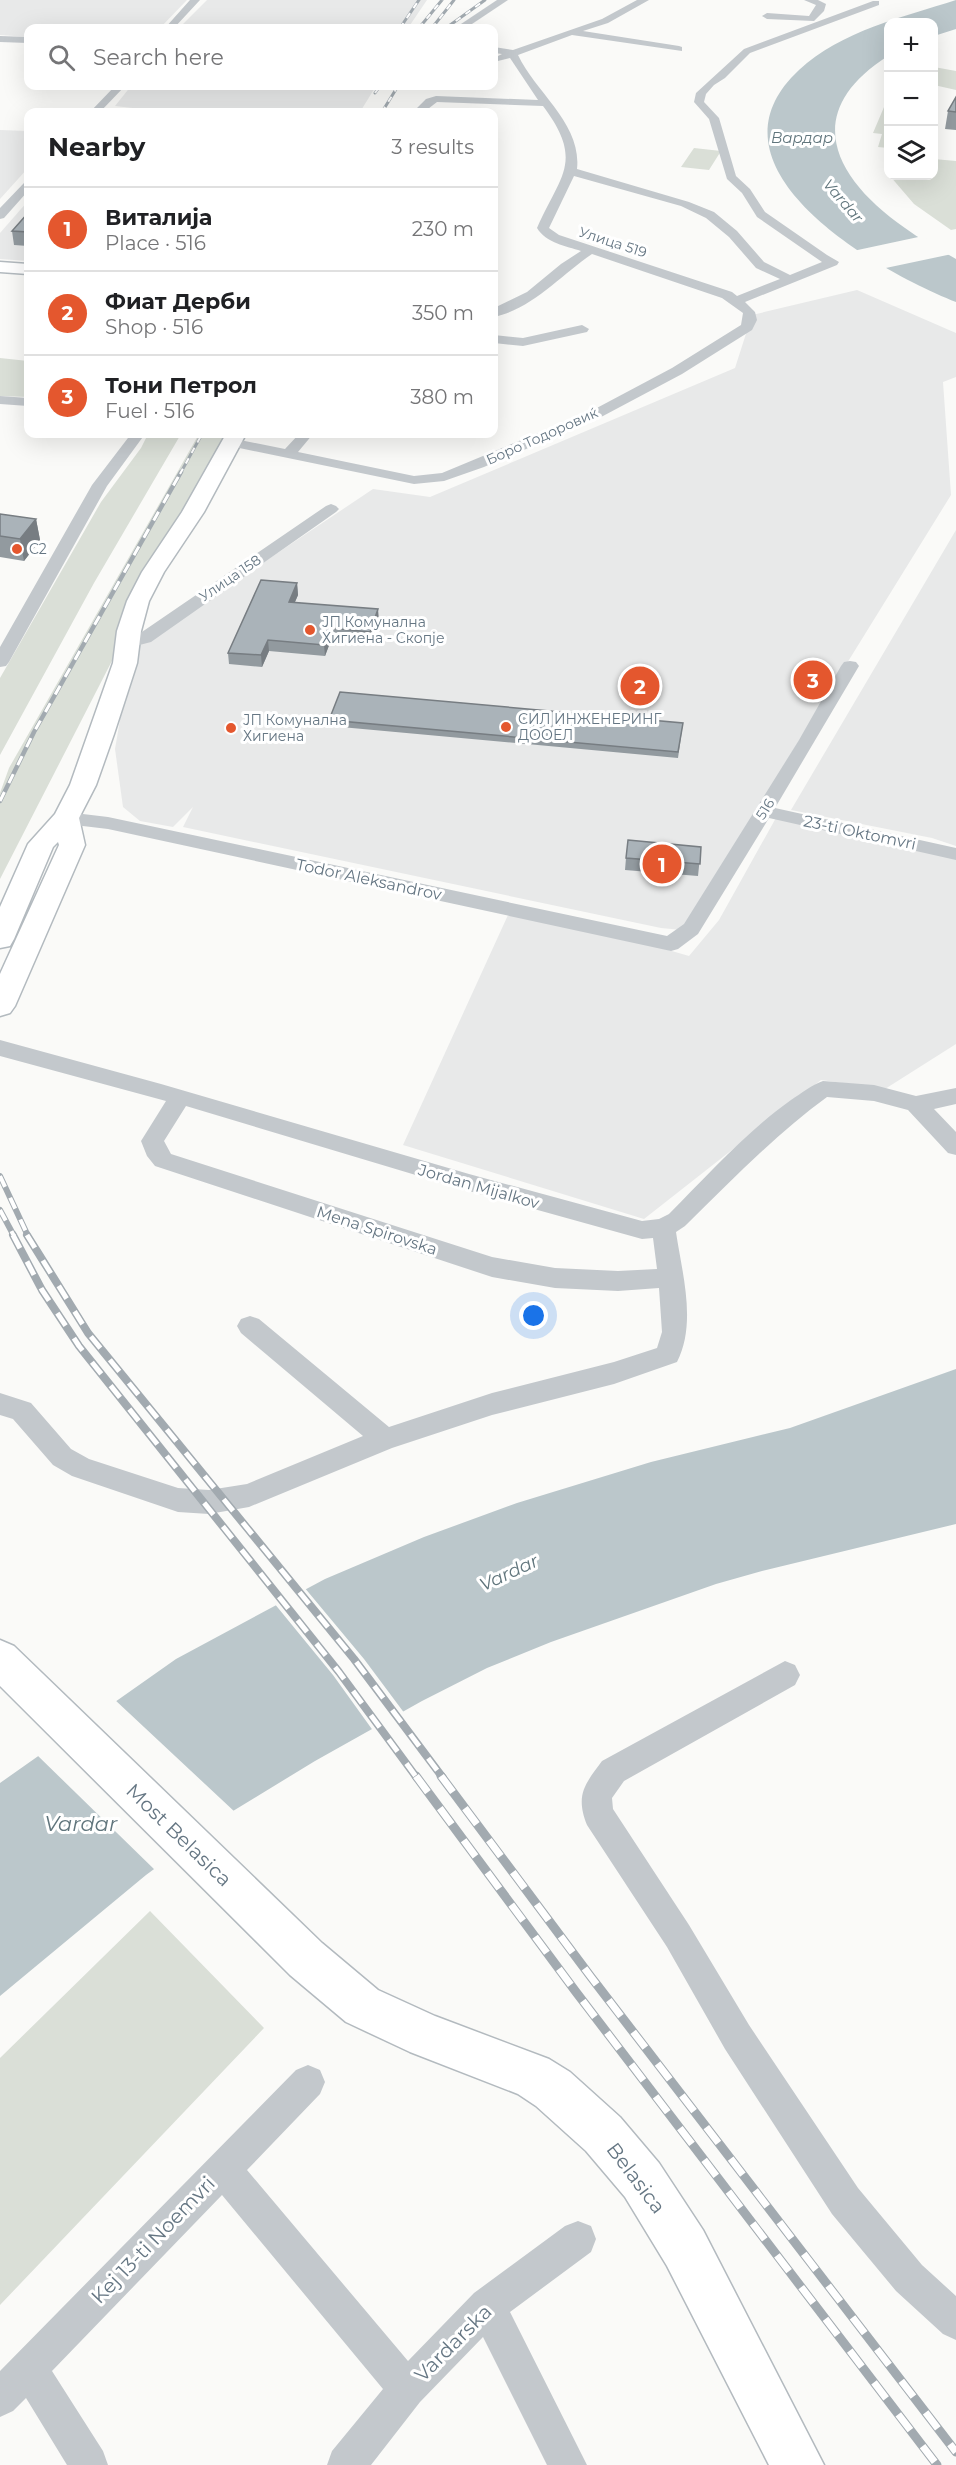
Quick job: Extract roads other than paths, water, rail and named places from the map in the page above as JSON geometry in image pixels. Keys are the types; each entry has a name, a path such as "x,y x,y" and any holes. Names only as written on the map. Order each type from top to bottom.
{"street":[{"path":"173,24 195,0"},
{"path":"466,24 503,0"},
{"path":"498,61 512,53 611,18 644,0"},
{"path":"809,0 827,5 882,2"},
{"path":"737,301 833,262 823,258 760,214 746,191 731,177 714,118 699,102 701,93 747,51 882,2"},
{"path":"766,11 811,20 827,5"},
{"path":"567,33 679,49"},
{"path":"0,39 24,40"},
{"path":"498,51 512,53"},
{"path":"512,53 519,68 555,115 573,154 571,171 685,204 710,215 733,234 760,265 789,279"},
{"path":"498,64 519,68"},
{"path":"99,108 116,90"},
{"path":"422,108 430,101 442,98 547,104"},
{"name":"Улица 519","path":"571,171 543,228 552,237 727,295 737,301"},
{"path":"4,211 24,189"},
{"path":"4,211 23,208"},
{"path":"498,310 532,295 565,267 591,250"},
{"path":"0,267 24,269"},
{"name":"Боро Тодоровиќ","path":"233,438 289,453 414,480 444,477 598,412 706,354 747,327 750,320 749,312 737,301"},
{"path":"498,339 523,342 582,329"},
{"path":"0,400 24,402"},
{"path":"0,662 100,485 135,438"},
{"path":"0,939 41,844 66,818 83,785 125,663 129,631 138,601 153,572 193,512 233,438"},
{"path":"289,453 302,438"},
{"name":"Улица 158","path":"128,643 145,638 331,509"},
{"name":"516","path":"671,944 691,929 850,666"},
{"name":"23-ti Oktomvri","path":"764,811 956,854"},
{"path":"0,1006 72,845 66,818"},
{"name":"Todor Aleksandrov","path":"66,818 108,823 671,944"},
{"name":"Jordan Mijalkov","path":"0,1048 65,1068 180,1097 520,1199 642,1230 663,1228"},
{"path":"0,1404 22,1411 62,1457 81,1468 178,1500 209,1502 249,1495 385,1439 492,1404 614,1373 668,1355 675,1332 671,1278 663,1228 677,1220 740,1157 788,1114 823,1089 874,1093 916,1104 956,1096"},
{"name":"Mena Spirovska","path":"180,1097 152,1141 155,1150 163,1160 492,1267 555,1278 618,1281 671,1278"},
{"path":"916,1104 956,1147"},
{"path":"250,1326 385,1439"},
{"name":"Most Belasica","path":"0,1659 306,1959 362,2006"},
{"path":"784,1675 613,1771 596,1794 598,1814 678,1936 737,2037 845,2201 909,2278 956,2321"},
{"name":"Belasica","path":"362,2006 426,2036 532,2076 553,2089 603,2134 642,2180 685,2248 797,2465"},
{"name":"Kej 13-ti Noemvri","path":"0,2398 308,2082"},
{"path":"223,2169 407,2389"},
{"name":"Vardarska","path":"346,2465 407,2389 487,2306 578,2239"},
{"path":"487,2306 568,2465"},
{"path":"29,2368 89,2465"}],"water":[{"name":"Вардар","path":"956,0 956,29 938,35 938,18 897,18"},
{"name":"Вардар","path":"884,23 884,59 861,77 843,99 836,122 836,144 845,166 860,188 880,209 905,228 956,259 956,302 884,267 845,241 809,212 782,179 768,143 772,107 799,70 834,45"},
{"name":"Vardar","path":"956,1369 956,1524 716,1584 551,1642 487,1668 422,1701 315,1761 233,1811 146,1875 0,1996 0,1783 176,1659 325,1579 424,1537 517,1503 651,1462 790,1428"}],"railway":[{"path":"403,24 419,0"},
{"path":"422,24 442,0"},
{"path":"435,24 454,0"},
{"path":"452,24 485,0"},
{"path":"384,108 396,90"},
{"path":"180,474 200,438"},
{"path":"0,801 34,732 181,472"},
{"path":"0,1176 28,1236"},
{"path":"0,1210 14,1236"},
{"path":"13,1235 42,1290 79,1346 339,1672 417,1778"},
{"path":"27,1235 88,1333 354,1659 443,1778"},
{"path":"416,1776 576,1992 937,2465"},
{"path":"441,1776 591,1977 956,2452"}],"place":[{"name":"C2","path":"17,549"},
{"name":"ЈП Комунална Хигиена - Скопје","path":"310,630"},
{"name":"Тони Петрол","path":"813,680"},
{"name":"Фиат Дерби","path":"640,686"},
{"name":"СИЛ ИНЖЕНЕРИНГ ДООЕЛ","path":"506,727"},
{"name":"ЈП Комунална Хигиена","path":"231,728"},
{"name":"Виталија","path":"662,864"}]}
